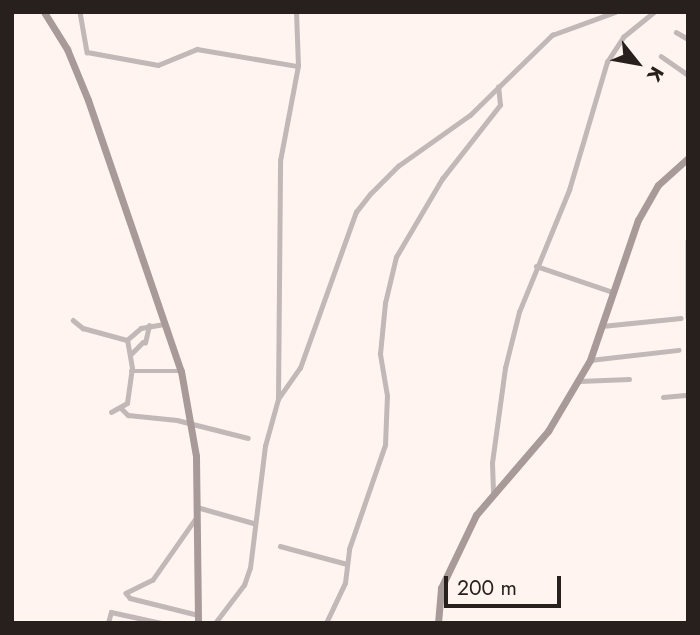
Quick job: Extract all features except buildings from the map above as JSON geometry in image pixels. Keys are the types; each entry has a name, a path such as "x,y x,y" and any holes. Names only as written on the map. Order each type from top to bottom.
{"street":[{"path":"44,12 67,49 88,100 181,372 191,426 196,506 198,619 130,598 126,593 153,580 195,520"},
{"path":"80,12 88,52 158,65 197,49 298,66"},
{"path":"215,623 244,584 265,446 278,399 280,161 298,66 296,12"},
{"path":"278,399 300,368 318,327 356,212 398,166 470,116 552,35 615,12"},
{"path":"493,492 492,463 507,356 536,266 569,190 607,62 623,37 654,12"},
{"path":"677,32 688,39"},
{"path":"661,56 688,75"},
{"path":"326,623 345,583 347,564 385,445 387,396 380,354 396,257 442,179 500,105 498,88"},
{"path":"438,623 441,588 476,515 493,492 538,444 578,381 590,360 645,206 664,177 688,158"},
{"path":"688,241 688,317"},
{"path":"536,266 613,292"},
{"path":"602,326 681,318"},
{"path":"73,320 83,328 127,340 150,325 165,324"},
{"path":"130,355 144,343 150,325"},
{"path":"111,412 128,403 131,371 127,340"},
{"path":"590,360 678,350"},
{"path":"131,371 181,372"},
{"path":"578,381 629,379"},
{"path":"663,397 688,395"},
{"path":"121,408 128,415 248,438"},
{"path":"196,506 253,523"},
{"path":"280,546 347,564"},
{"path":"108,623 111,612 161,623"},
{"path":"68,623 74,623"}]}
